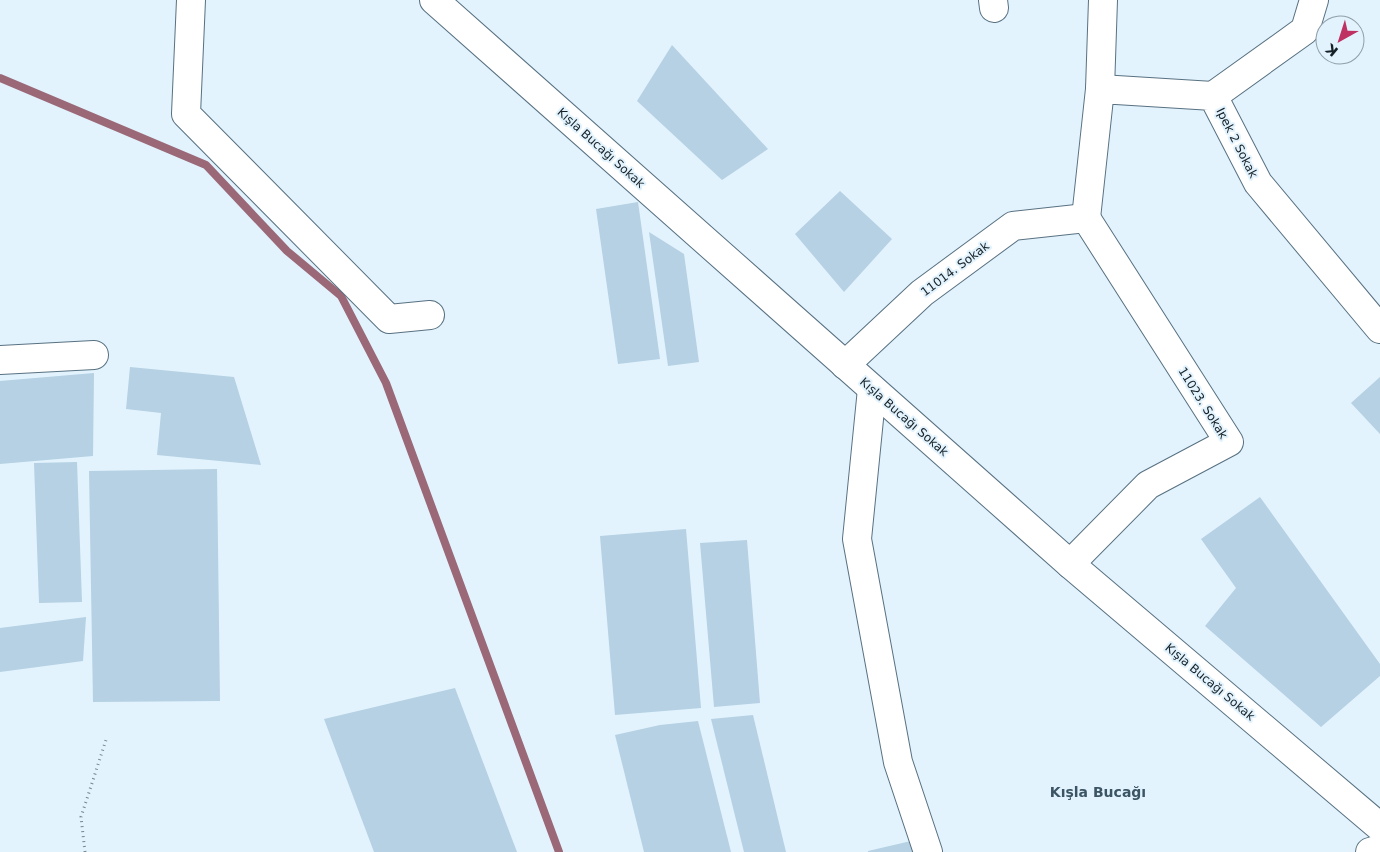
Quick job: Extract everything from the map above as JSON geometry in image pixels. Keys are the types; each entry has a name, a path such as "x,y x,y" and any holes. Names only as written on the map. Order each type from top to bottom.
{"street":[{"path":"191,0 186,114 389,319 430,315"},
{"name":"Kışla Bucağı Sokak","path":"434,0 1070,564 1380,827"},
{"path":"1086,218 1100,89 1103,0"},
{"path":"1214,96 1305,30 1314,0"},
{"name":"Ipek 2 Sokak","path":"1100,89 1214,96 1258,183 1380,329"},
{"name":"11014. Sokak","path":"845,365 922,293 1013,226 1086,218"},
{"name":"11023. Sokak","path":"1070,564 1148,485 1229,442 1086,218"},
{"path":"0,360 94,355"},
{"path":"872,389 857,539 898,762 928,852"},
{"path":"1370,852 1380,848"}],"path":[{"path":"85,852 81,817 106,740"}],"building":[{"path":"672,45 768,149 722,180 637,101"},
{"path":"840,191 892,239 844,292 795,234"},
{"path":"638,202 660,359 618,364 596,209"},
{"path":"649,232 684,254 699,362 668,366"},
{"path":"130,367 234,377 261,465 157,455 161,413 126,409"},
{"path":"94,373 93,456 0,464 0,381"},
{"path":"1380,377 1380,434 1351,403"},
{"path":"77,462 82,602 39,603 34,463"},
{"path":"217,469 220,701 93,702 89,471"},
{"path":"1260,497 1380,664 1380,676 1321,727 1205,626 1236,588 1201,539"},
{"path":"686,529 701,708 615,715 600,536"},
{"path":"747,540 760,703 714,707 700,543"},
{"path":"86,617 83,661 0,672 0,628"},
{"path":"455,688 517,852 374,852 324,719"},
{"path":"753,715 786,852 744,852 711,719"},
{"path":"698,721 731,852 644,852 615,735 660,725"},
{"path":"911,841 913,852 868,852 868,851"}],"waterway":[{"path":"0,78 206,165 287,251 341,296 386,383 559,852"}],"district":[{"name":"Kışla Bucağı","path":"1098,792"}]}
